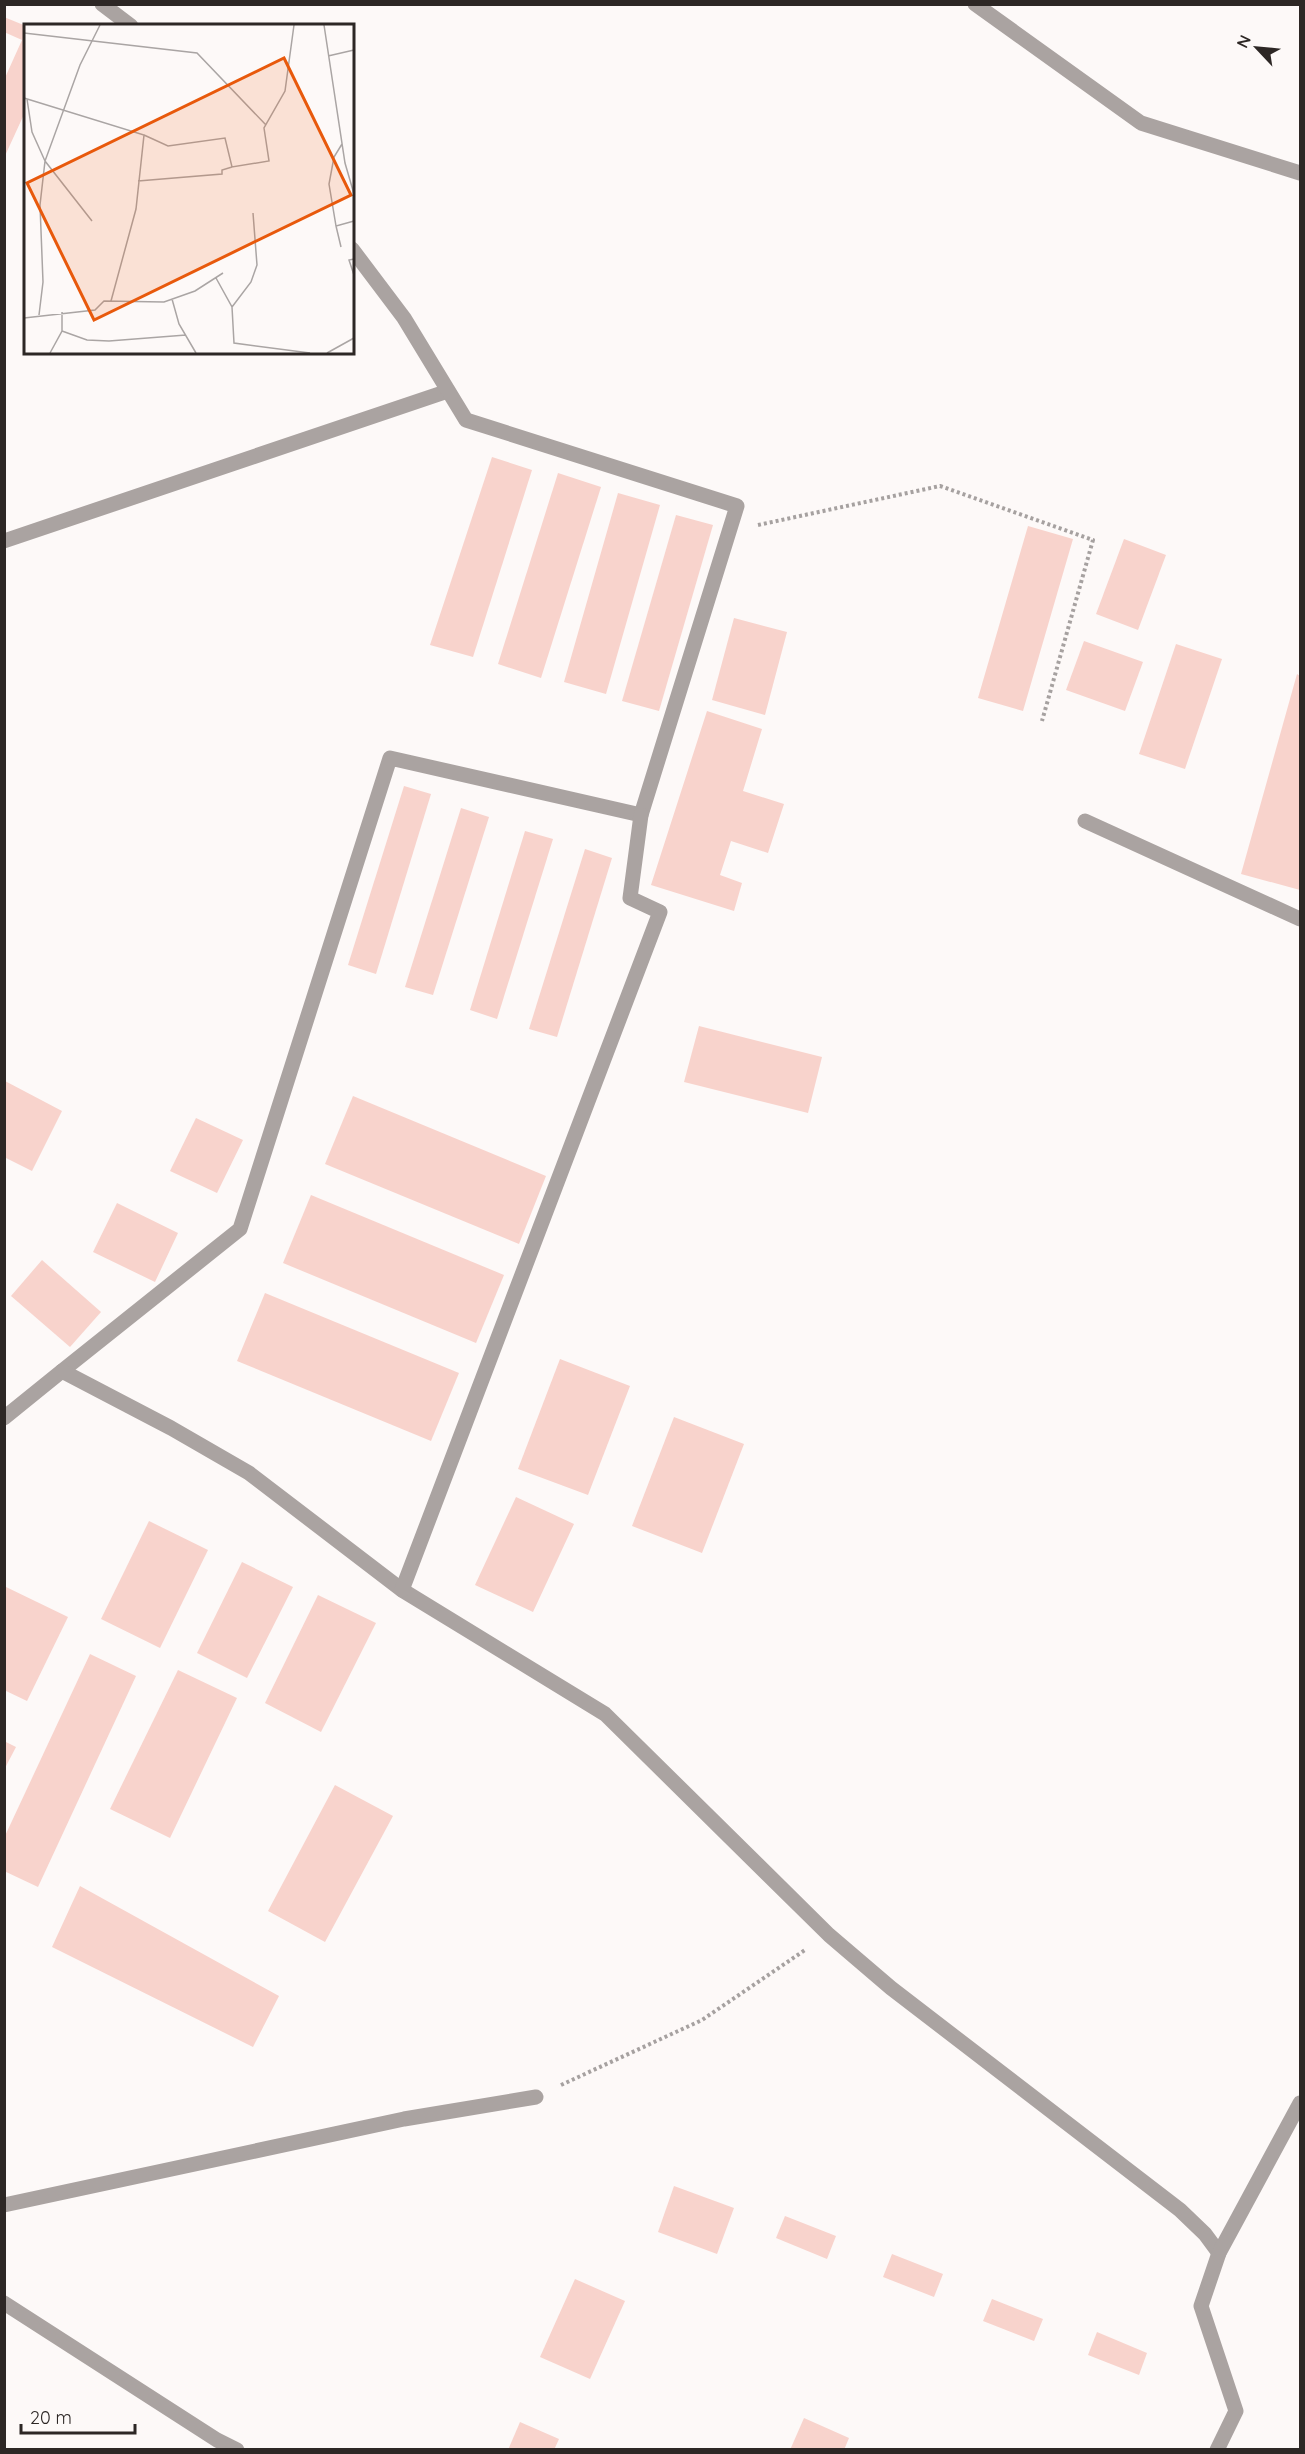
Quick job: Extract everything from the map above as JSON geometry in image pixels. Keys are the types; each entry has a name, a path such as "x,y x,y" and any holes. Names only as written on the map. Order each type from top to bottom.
{"street":[{"path":"102,4 127,24"},
{"path":"975,4 1141,123 1300,173"},
{"path":"354,252 404,318 466,420 737,506 642,815 630,898 660,912 402,1590"},
{"path":"4,541 448,391"},
{"path":"4,1418 240,1229 390,758 642,815"},
{"path":"1085,821 1300,919"},
{"path":"62,1371 171,1428 249,1473 402,1590 605,1714 829,1935 918,2009 1180,2210 1205,2234 1219,2253"},
{"path":"4,2205 404,2119 536,2097"},
{"path":"1217,2450 1236,2411 1200,2306 1219,2253 1300,2103"},
{"path":"4,2302 237,2450"}],"path":[{"path":"729,531 940,486 1093,540 1042,721"},
{"path":"536,2097 622,2055 702,2020 829,1935"}],"building":[{"path":"4,17 24,25 24,114 4,158 4,80 22,40 4,32"},
{"path":"492,457 532,470 473,657 430,645"},
{"path":"558,473 601,487 541,678 498,664"},
{"path":"618,493 660,505 606,694 564,682"},
{"path":"676,515 713,525 659,711 622,701"},
{"path":"1028,526 1073,539 1023,711 978,698"},
{"path":"1124,539 1166,555 1138,630 1096,614"},
{"path":"734,618 787,632 765,715 712,700"},
{"path":"1084,641 1143,662 1125,711 1066,690"},
{"path":"1176,644 1222,659 1185,769 1139,754"},
{"path":"1297,674 1300,676 1300,890 1241,874"},
{"path":"707,711 762,729 743,791 784,804 768,853 731,841 720,875 742,883 734,911 651,885"},
{"path":"404,786 431,794 376,974 348,965"},
{"path":"461,808 489,817 433,995 405,987"},
{"path":"525,831 553,839 497,1019 470,1010"},
{"path":"585,849 612,858 557,1037 529,1029"},
{"path":"699,1026 822,1057 808,1113 684,1082"},
{"path":"5,1081 62,1111 32,1171 4,1157"},
{"path":"353,1096 546,1176 519,1244 325,1164"},
{"path":"196,1118 243,1140 217,1193 170,1171"},
{"path":"311,1195 504,1275 476,1343 283,1263"},
{"path":"117,1203 178,1233 155,1282 93,1252"},
{"path":"42,1260 101,1312 70,1347 11,1296"},
{"path":"265,1293 459,1373 431,1441 237,1361"},
{"path":"560,1359 630,1386 588,1495 518,1469"},
{"path":"674,1417 744,1444 702,1553 632,1526"},
{"path":"516,1497 574,1524 533,1612 475,1585"},
{"path":"149,1521 208,1550 160,1648 101,1619"},
{"path":"242,1562 293,1587 247,1678 197,1653"},
{"path":"4,1586 68,1617 27,1701 4,1690"},
{"path":"318,1595 376,1623 321,1732 265,1703"},
{"path":"90,1654 136,1676 38,1887 4,1871 4,1838"},
{"path":"178,1670 237,1698 170,1838 110,1809"},
{"path":"4,1741 16,1747 4,1770"},
{"path":"335,1785 393,1816 325,1942 268,1911"},
{"path":"80,1886 279,1996 253,2047 52,1947"},
{"path":"674,2186 734,2208 717,2254 658,2232"},
{"path":"785,2216 836,2236 827,2259 776,2238"},
{"path":"892,2254 943,2274 934,2297 883,2277"},
{"path":"575,2279 625,2301 590,2379 540,2357"},
{"path":"992,2299 1043,2319 1034,2341 983,2321"},
{"path":"1097,2332 1147,2353 1139,2375 1088,2355"},
{"path":"804,2418 849,2438 844,2450 790,2450"},
{"path":"520,2422 559,2439 554,2450 508,2450"}]}
